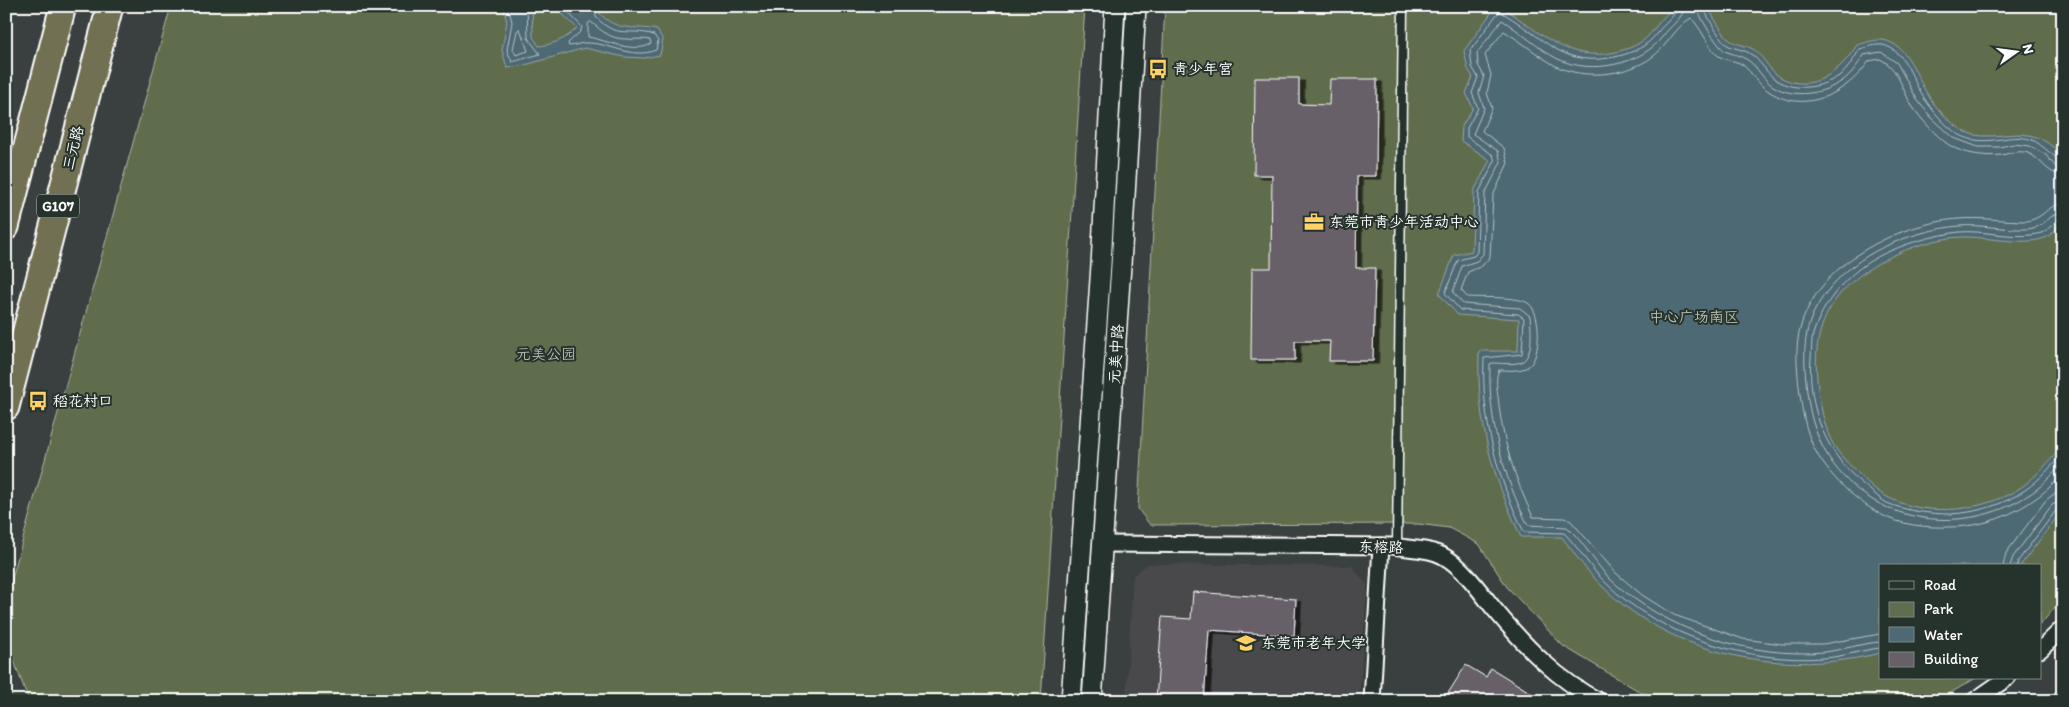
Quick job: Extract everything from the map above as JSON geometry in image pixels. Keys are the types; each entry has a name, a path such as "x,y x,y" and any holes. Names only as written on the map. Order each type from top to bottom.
{"highway":[{"name":"G107","path":"6,227 63,6"},
{"name":"三元路","path":"6,407 110,6"}],"street":[{"name":"元美中路","path":"1071,701 1098,304 1115,6"},
{"name":"元美中路","path":"1092,701 1136,6"},
{"name":"东榕路","path":"1103,544 1381,546 1422,550 1444,556 1464,572 1534,654 1555,673 1599,701"},
{"path":"1372,701 1381,546"},
{"path":"2042,648 2063,628"},
{"path":"1974,701 2004,680"}],"lane":[{"path":"1397,547 1403,6"}],"shaded area":[{"name":"东莞市老年大学","path":"1148,564 1352,566 1367,585 1359,701 1126,701 1133,575"}],"green space":[{"name":"元美公园","path":"171,6 1085,6 1041,701 29,701 6,640 6,600"},
{"name":"中心广场南区","path":"1165,6 2063,6 2063,598 2042,623 2042,564 1879,564 1879,680 1973,680 1937,701 1663,701 1642,693 1563,646 1507,587 1479,544 1449,528 1418,524 1150,525 1138,509"}],"water":[{"path":"503,6 532,6 533,37 539,46 560,40 577,28 554,6 600,6 600,14 614,24 657,30 663,40 660,55 644,58 624,57 585,48 525,65 507,68 502,50 507,22"},
{"path":"1679,6 1707,6 1728,39 1753,49 1776,74 1792,82 1814,82 1824,78 1843,64 1857,45 1880,40 1892,43 1906,55 1934,104 1959,128 1970,134 1981,136 2029,135 2041,139 2053,147 2063,159 2063,220 2049,236 2028,241 1961,237 1943,239 1904,251 1885,259 1851,283 1838,297 1824,321 1818,340 1816,369 1823,417 1830,439 1848,463 1880,493 1889,498 1905,504 1939,510 1975,506 1992,501 2009,495 2023,486 2063,446 2063,509 2022,564 1879,564 1879,653 1844,660 1807,663 1770,661 1733,655 1697,645 1663,630 1631,611 1597,581 1562,537 1521,537 1501,491 1488,447 1480,402 1479,351 1518,351 1519,319 1458,315 1439,294 1454,255 1472,251 1474,191 1490,160 1461,141 1462,126 1473,108 1466,93 1473,77 1468,69 1464,51 1494,9 1504,8 1543,36 1569,50 1599,54 1619,51 1638,44 1673,9"}],"building":[{"name":"东莞市青少年活动中心","path":"1255,78 1299,78 1299,104 1329,105 1330,79 1377,79 1376,176 1357,176 1356,268 1375,268 1373,361 1329,361 1330,341 1295,341 1295,360 1251,360 1252,268 1271,268 1272,175 1254,175"},
{"path":"1193,592 1296,599 1294,636 1209,630 1204,701 1156,701 1162,617 1191,619"},
{"path":"1466,665 1486,677 1491,668 1544,701 1443,701"}],"place":[{"name":"青少年宫","path":"1158,69"},
{"name":"东莞市青少年活动中心","path":"1314,222"},
{"name":"稻花村口","path":"38,401"},
{"name":"东莞市老年大学","path":"1246,643"}]}
